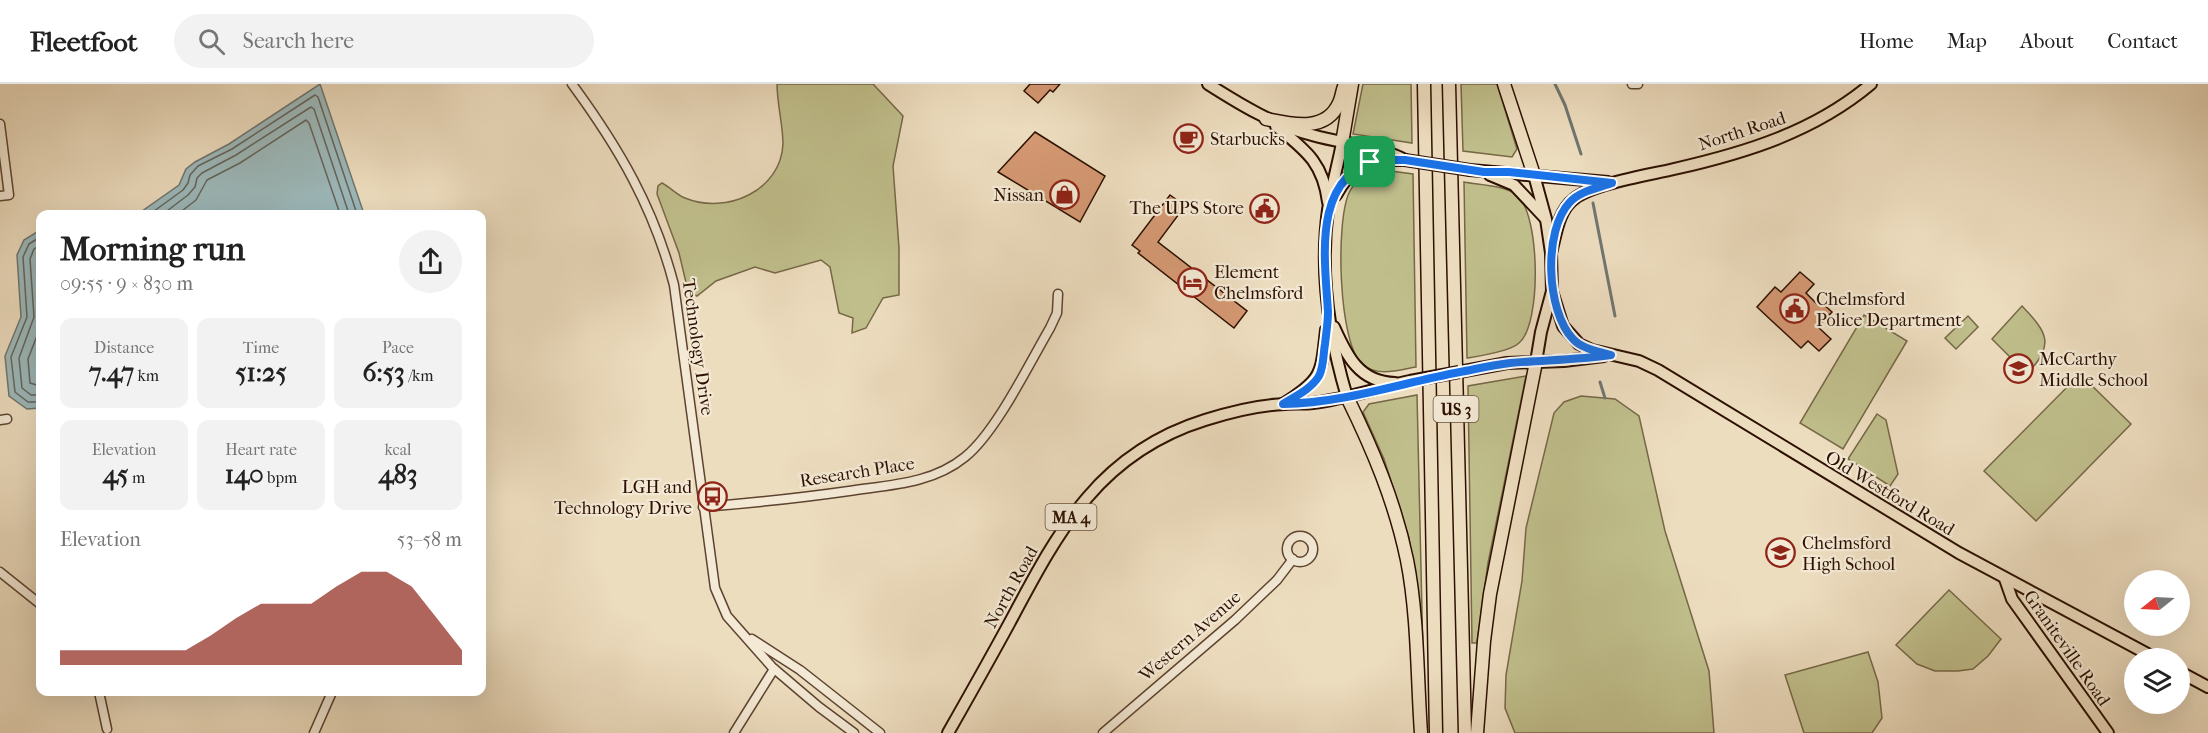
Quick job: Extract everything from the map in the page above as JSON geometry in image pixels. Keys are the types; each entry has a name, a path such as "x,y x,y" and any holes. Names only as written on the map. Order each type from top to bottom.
{"highway":[{"path":"1266,119 1301,126 1319,122 1329,116 1339,104 1345,84"},
{"path":"1342,143 1352,84"},
{"name":"US 3","path":"1424,84 1436,733"},
{"name":"US 3","path":"1449,84 1465,733"},
{"path":"1504,84 1534,175"},
{"path":"1477,733 1490,594 1536,362"},
{"path":"1347,397 1374,452 1391,500 1407,562 1420,733"}],"main road":[{"path":"1208,84 1266,119 1305,150 1314,160 1323,179 1328,208"},
{"name":"North Road","path":"1551,253 1560,220 1572,200 1580,194 1612,183 1726,157 1774,142 1852,100 1866,86"},
{"path":"1266,119 1291,129 1342,143 1386,150 1405,160"},
{"path":"1328,208 1342,143"},
{"name":"MA 4","path":"1328,315 1324,268 1328,208 1343,182 1357,168 1380,160 1405,160 1484,172 1534,175"},
{"path":"1484,172 1514,185 1546,219"},
{"path":"1534,175 1546,219 1551,253"},
{"name":"North Road","path":"1534,175 1612,183"},
{"name":"MA 4","path":"1347,397 1406,382 1474,369 1507,363 1536,362 1552,291 1551,253"},
{"name":"Old Westford Road","path":"1552,291 1563,326 1573,339 1592,350 1640,361 1676,380 1894,515 2005,579 2136,648"},
{"path":"1328,315 1346,353 1358,370 1376,380 1406,382"},
{"path":"1328,315 1334,349 1347,397"},
{"name":"North Road","path":"1283,404 1306,389 1318,377 1322,368 1328,315"},
{"name":"Old Westford Road","path":"1536,362 1611,355"},
{"name":"North Road","path":"948,733 1044,559 1069,519 1099,484 1138,452 1174,432 1206,420 1283,404 1311,404 1347,397"},
{"name":"Graniteville Road","path":"2005,579 2012,598 2108,733"},
{"path":"2190,677 2208,687"}],"street":[{"name":"Technology Drive","path":"572,84 631,172 664,248 674,285 716,588 727,616 774,669 854,733"},
{"path":"1632,84 1638,84"},
{"path":"0,124 4,195"},
{"name":"Research Place","path":"703,507 809,497 912,482 950,468 967,456 987,433 1050,328 1057,313 1058,294"},
{"name":"Western Avenue","path":"1103,733 1235,620 1277,580 1293,559"},
{"path":"0,572 36,601"},
{"name":"Technology Drive","path":"741,631 800,670 880,733"},
{"path":"734,733 774,669"},
{"path":"100,696 107,729"},
{"path":"314,733 330,696"}],"shaded area":[{"path":"777,84 873,84 903,116 893,166 899,248 899,295 883,298 866,328 852,333 853,318 839,313 830,267 821,260 775,273 755,267 716,281 697,296 688,291 679,253 657,194 658,186 662,183 685,198 717,203 733,201 749,195 762,186 773,175 780,161 783,144"},
{"path":"1363,84 1411,84 1412,143 1353,134"},
{"path":"1461,84 1497,84 1517,149 1512,157 1463,151"},
{"path":"1383,170 1413,174 1416,367 1389,372 1369,369 1363,365 1355,353 1348,334 1344,309 1341,253 1345,205 1350,191 1364,176"},
{"path":"1464,182 1498,187 1517,195 1525,206 1530,223 1535,269 1532,315 1519,343 1502,351 1467,358"},
{"path":"2022,306 2038,324 2045,339 2042,355 2027,374 1992,339"},
{"path":"1864,315 1907,341 1843,449 1800,423"},
{"path":"1968,316 1978,327 1956,349 1945,338"},
{"path":"2080,374 2131,424 2036,521 1984,471"},
{"path":"1526,376 1488,563 1477,643 1472,643 1468,386"},
{"path":"1417,395 1424,699 1416,583 1409,538 1384,459 1363,412 1369,404"},
{"path":"1581,396 1615,399 1639,416 1665,531 1709,671 1714,733 1515,733 1505,708 1506,675 1522,581 1526,528 1554,413 1564,402"},
{"path":"1877,414 1886,420 1898,474 1890,486 1848,459"},
{"path":"1949,590 2001,639 1988,656 1973,669 1935,671 1917,664 1896,645"},
{"path":"1868,652 1878,682 1882,718 1872,733 1804,733 1785,675"}],"water":[{"path":"320,84 363,210 144,210 179,185 186,169 195,162 229,144"},
{"path":"36,232 36,408 27,409 9,396 5,356 21,317 17,255 24,240"}],"building":[{"path":"1030,84 1060,84 1053,92 1050,90 1038,103 1024,91"},
{"name":"Nissan","path":"1035,132 1105,176 1080,222 998,172"},
{"name":"Element Chelmsford","path":"1170,195 1185,206 1158,242 1247,311 1234,328 1138,253 1140,251 1132,245"},
{"name":"Chelmsford Police Department","path":"1800,272 1814,284 1806,293 1817,304 1820,301 1832,312 1818,327 1831,339 1819,351 1808,341 1801,348 1757,307 1775,287 1781,292"}],"waterway":[{"path":"1555,84 1565,105 1581,154"},
{"path":"1593,203 1615,316"},
{"path":"1600,382 1605,398"}],"place":[{"name":"Starbucks","path":"1189,139"},
{"name":"Nissan","path":"1065,195"},
{"name":"The UPS Store","path":"1265,208"},
{"name":"Element Chelmsford","path":"1193,282"},
{"name":"Chelmsford Police Department","path":"1795,309"},
{"name":"McCarthy Middle School","path":"2018,369"},
{"name":"LGH and Technology Drive","path":"713,497"},
{"name":"Chelmsford High School","path":"1781,553"}],"route":[{"path":"1405,160 1484,172 1509,172 1612,183 1580,194 1564,209 1551,253 1552,291 1563,326 1579,344 1611,355 1564,361 1507,363 1401,383 1369,393 1311,404 1283,404 1312,384 1322,368 1328,315 1324,268 1328,208 1343,182 1352,172 1370,162 1405,160"}]}
